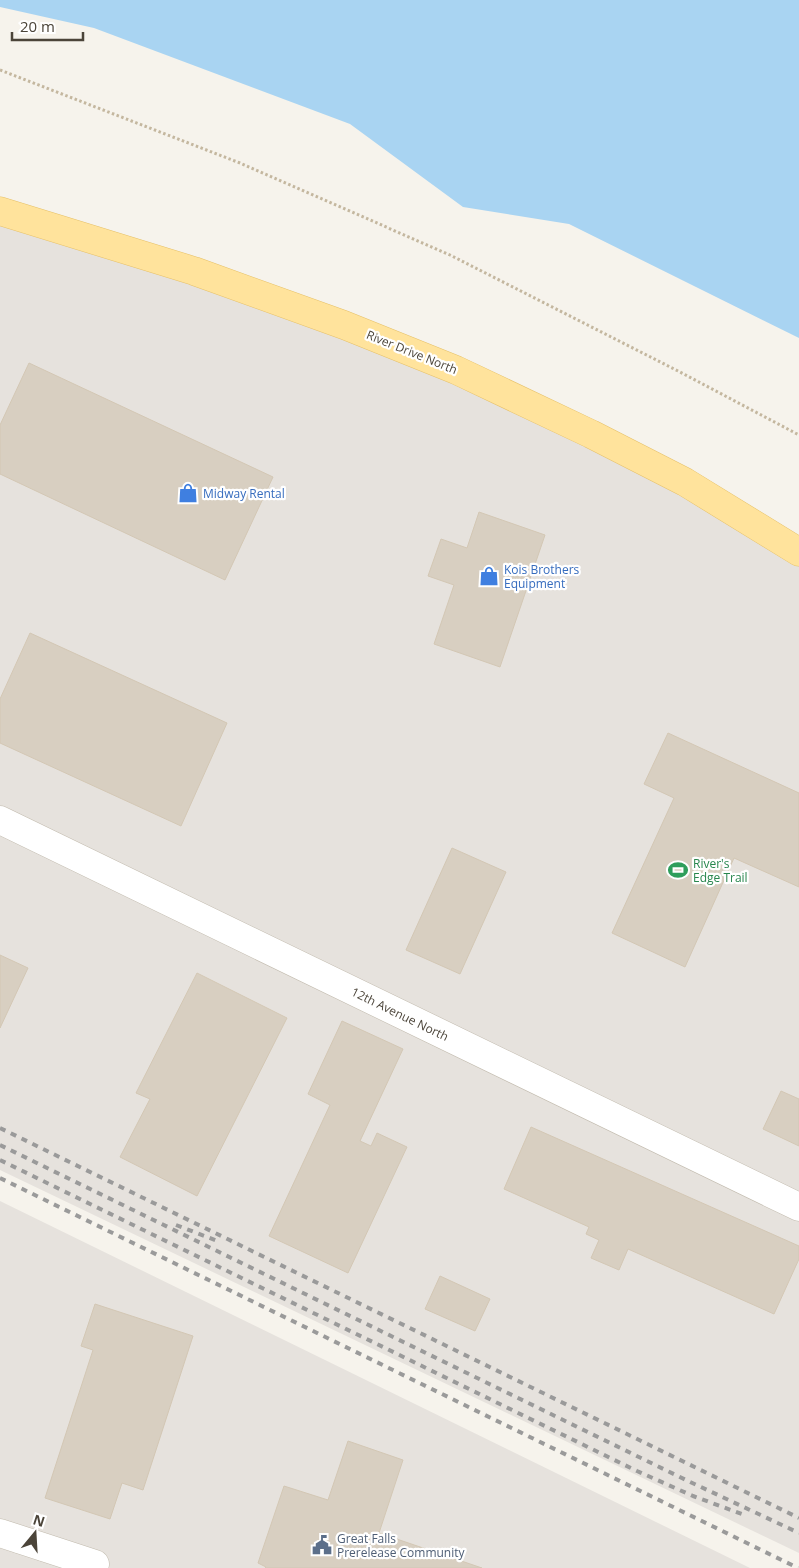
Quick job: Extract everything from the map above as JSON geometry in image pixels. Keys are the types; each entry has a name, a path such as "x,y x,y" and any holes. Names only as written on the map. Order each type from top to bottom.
{"main road":[{"name":"River Drive North","path":"0,211 211,278 344,324 456,370 591,434 685,482 799,552"}],"street":[{"name":"12th Avenue North","path":"0,820 799,1208"},
{"path":"0,1533 95,1564"}],"path":[{"path":"0,70 240,163 450,255 799,435"}],"shaded area":[{"path":"0,211 456,370 799,552 799,1553 0,1170"},
{"path":"0,1201 750,1568 0,1568"}],"water":[{"path":"0,0 799,0 799,338 569,224 463,207 350,124 94,28 0,7"}],"building":[{"path":"29,363 273,477 225,580 0,474 0,425"},
{"path":"479,512 545,535 500,667 434,644 454,585 428,576 441,539 467,548"},
{"path":"30,633 227,723 181,826 0,743 0,699"},
{"path":"668,733 799,793 799,887 734,858 685,967 612,933 674,798 644,784"},
{"path":"452,848 506,872 460,974 406,950"},
{"path":"0,955 28,968 0,1028"},
{"path":"197,973 287,1018 197,1196 120,1157 150,1099 136,1093"},
{"path":"342,1021 403,1049 360,1141 371,1146 377,1133 407,1147 348,1273 269,1236 330,1105 308,1094"},
{"path":"781,1091 799,1099 799,1146 763,1129"},
{"path":"531,1127 799,1246 799,1259 774,1314 628,1249 619,1270 591,1258 599,1240 586,1234 589,1227 504,1189"},
{"path":"440,1276 490,1299 475,1331 425,1309"},
{"path":"95,1304 193,1336 143,1490 122,1483 110,1519 45,1498 93,1350 81,1346"},
{"path":"348,1441 403,1460 379,1533 482,1568 265,1568 258,1563 284,1486 328,1500"}],"railway":[{"path":"0,1128 799,1518"},
{"path":"0,1145 686,1480 799,1533"},
{"path":"0,1160 637,1471 693,1496 747,1516"},
{"path":"0,1178 798,1568"},
{"path":"176,1225 220,1242"}],"place":[{"name":"Midway Rental","path":"188,493"},
{"name":"Kois Brothers Equipment","path":"489,576"},
{"name":"River's Edge Trail","path":"678,870"},
{"name":"Great Falls Prerelease Community","path":"322,1545"}]}
